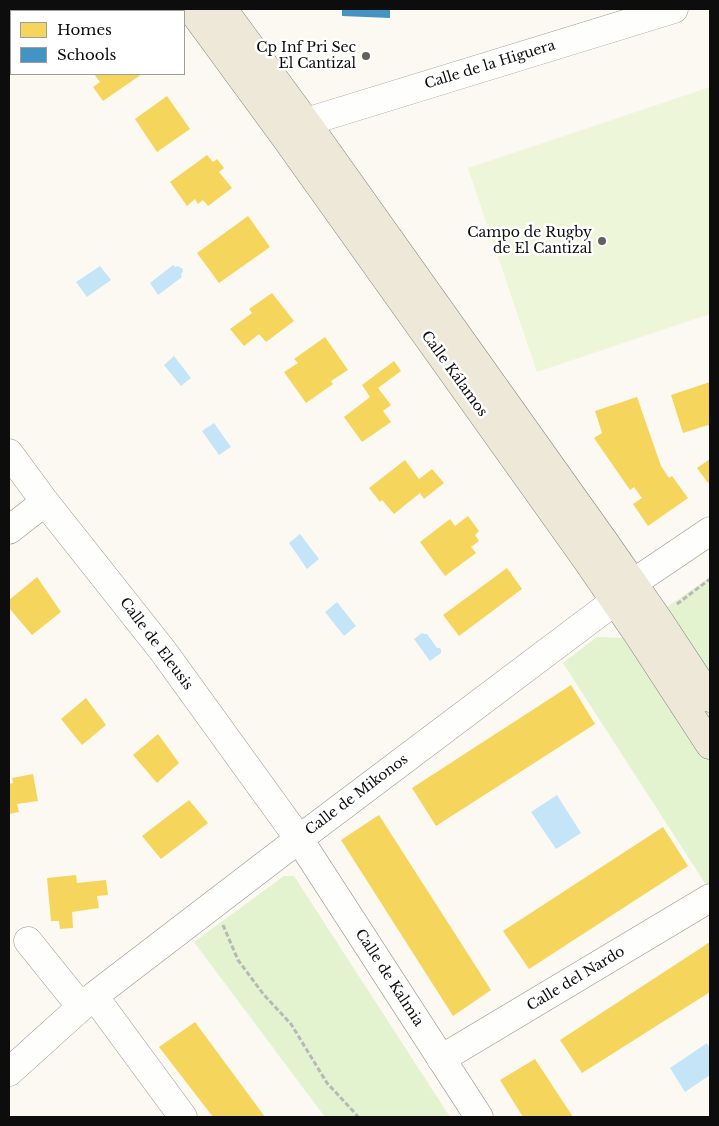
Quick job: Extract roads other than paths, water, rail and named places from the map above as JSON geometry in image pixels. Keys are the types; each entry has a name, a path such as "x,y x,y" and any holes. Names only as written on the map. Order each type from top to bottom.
{"main road":[{"name":"Calle Kálamos","path":"191,9 624,592 710,698"},
{"name":"Calle Kálamos","path":"223,9 306,122 624,592 639,636 710,745"}],"street":[{"name":"Calle de la Higuera","path":"306,122 674,9"},
{"name":"Calle de Eleusis","path":"9,453 45,502 163,651 299,839"},
{"path":"9,530 45,502"},
{"name":"Calle de Mikonos","path":"9,1072 87,1001 624,592 710,531"},
{"name":"Calle de Kalmia","path":"299,839 479,1117"},
{"name":"Calle del Nardo","path":"441,1059 710,898"},
{"path":"28,940 87,1001 183,1117"}],"water":[{"path":"173,265 183,269 182,277 158,295 150,283"},
{"path":"100,266 111,280 87,297 76,282"},
{"path":"174,356 191,378 181,386 164,365"},
{"path":"214,423 231,447 219,455 202,431"},
{"path":"300,534 319,559 307,569 289,543"},
{"path":"337,602 356,626 344,636 325,612"},
{"path":"422,633 427,634 437,648 441,650 441,653 430,661 414,639"},
{"path":"557,795 581,833 556,849 531,812"},
{"path":"707,1043 710,1049 710,1075 685,1092 670,1068"}],"place":[{"name":"Cp Inf Pri Sec El Cantizal","path":"366,56"},
{"name":"Campo de Rugby de El Cantizal","path":"602,241"}]}
